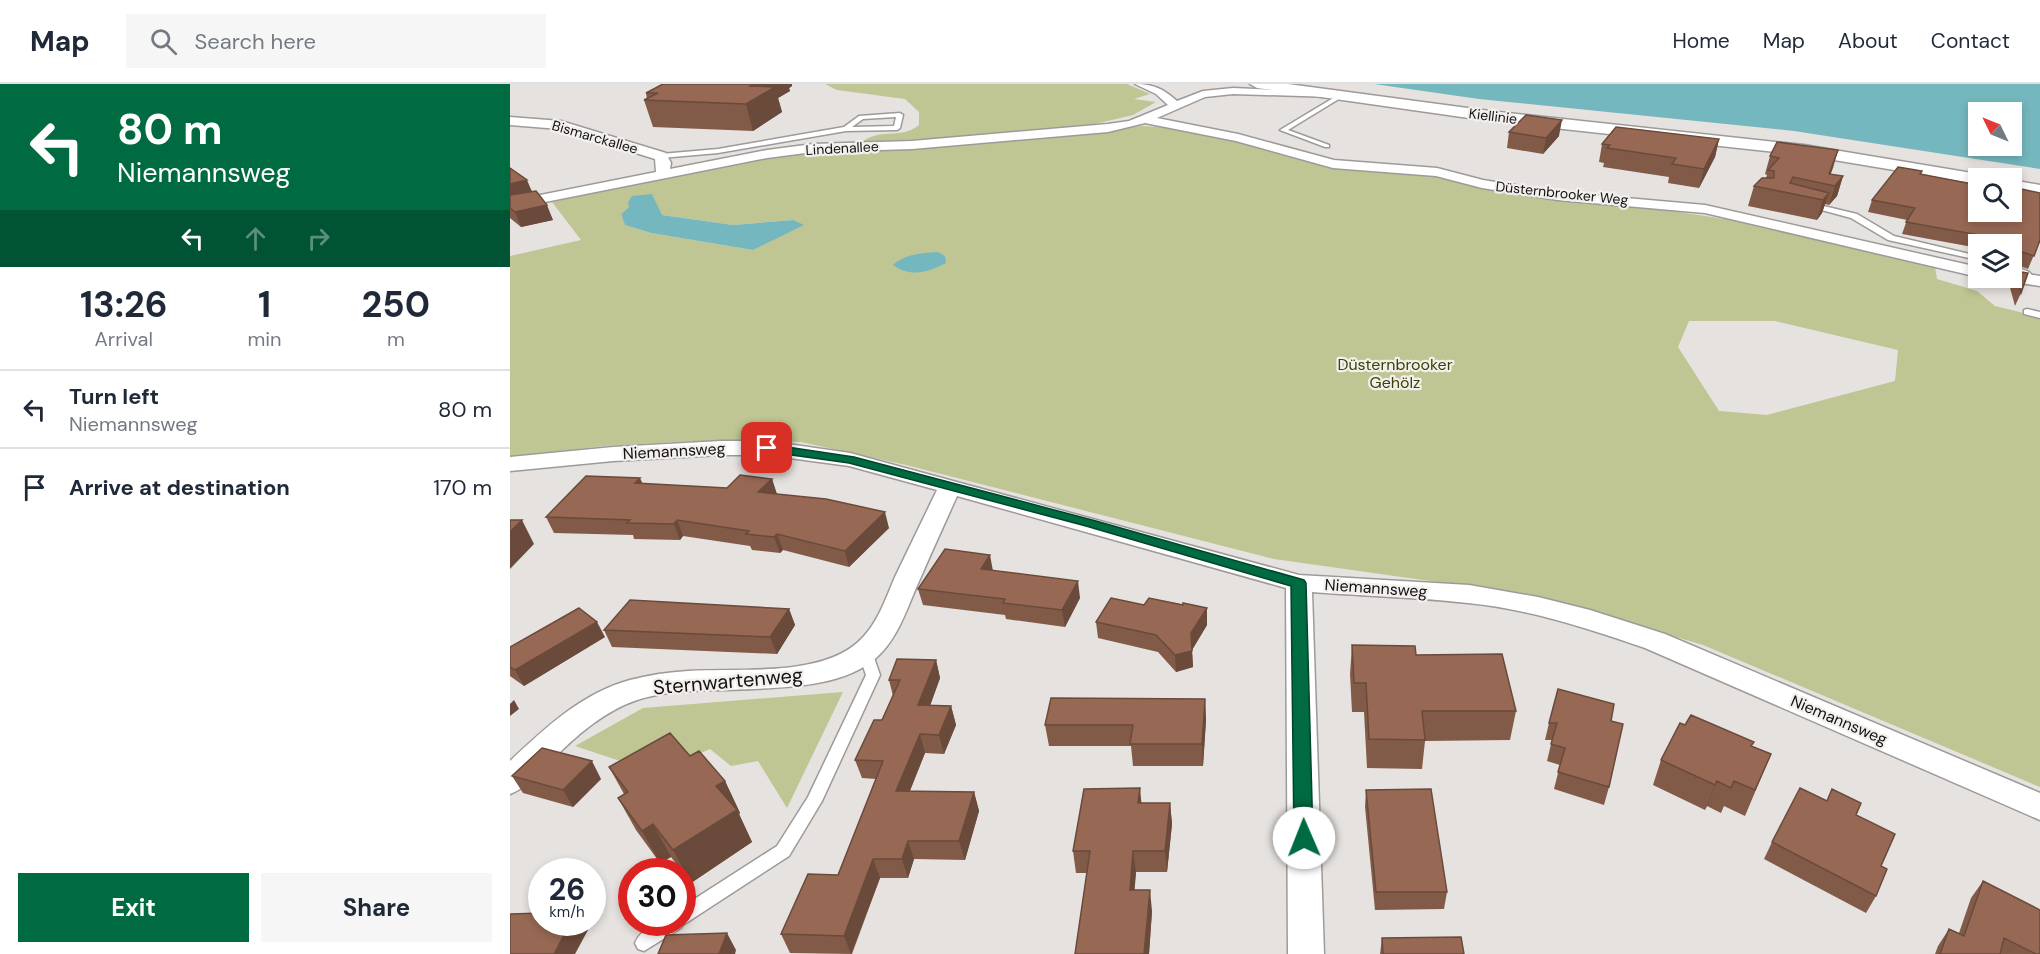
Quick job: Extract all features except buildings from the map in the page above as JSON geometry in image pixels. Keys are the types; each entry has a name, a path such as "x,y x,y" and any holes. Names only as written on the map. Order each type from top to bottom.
{"street":[{"path":"1141,84 1160,92 1174,104"},
{"name":"Kiellinie","path":"1257,84 1490,116 1804,150 1968,176"},
{"name":"Lindenallee","path":"510,205 727,161 813,148 912,145 1108,128 1145,119 1174,104 1203,94 1233,91 1336,95"},
{"name":"Düsternbrooker Weg","path":"1145,119 1238,138 1333,164 1437,172 1482,184 1558,196 1705,209 1968,270"},
{"name":"Bismarckallee","path":"510,121 561,125 661,156 664,163 663,174"},
{"path":"2022,187 2040,190"},
{"path":"2022,279 2037,281"},
{"name":"Niemannsweg","path":"510,464 613,454 767,448 850,460 1299,583 1468,594 1538,606 1590,619 1655,641 2040,807"},
{"name":"Sternwartenweg","path":"510,780 568,725 606,702 630,691 667,683 830,671 849,663 865,652 884,630 950,486"},
{"path":"1299,583 1306,954"}],"lane":[{"path":"1327,146 1282,130 1336,95"},
{"path":"661,156 718,151 846,129 897,128 900,115 861,117 846,129"},
{"path":"1801,202 1854,216 1891,238 1968,256"},
{"path":"2022,272 2037,281"},
{"path":"2027,312 2040,315"},
{"path":"696,908 783,851 814,801 873,675 865,652"},
{"path":"644,943 654,936"}],"green space":[{"path":"825,84 1127,84 1150,94 1134,99 1156,102 1133,115 1082,127 859,144 882,134 911,130 919,125 919,112 905,99 837,90"},
{"name":"Düsternbrooker Gehölz","path":"1142,126 1174,128 1238,140 1324,165 1433,175 1758,224 1935,267 1937,279 1977,291 1995,306 2040,317 2040,787 1703,645 1543,597 1274,559 906,465 801,442 692,441 604,446 510,457 510,256 581,240 552,202 724,165 814,152 985,142","holes":["629,207 662,215 733,225 793,220 753,250 651,233 625,225 621,214","1689,321 1775,321 1898,350 1895,381 1767,415 1719,411 1678,347"]},
{"path":"843,692 787,808 758,761 731,766 710,749 656,773 575,746 643,708"}],"water":[{"path":"1374,84 2040,84 2040,169 1794,131 1479,99"},
{"path":"652,194 662,215 733,225 793,220 804,225 753,250 651,233 625,225 621,214 629,207 628,202 632,196"},
{"path":"938,252 945,256 946,263 933,269 913,272 893,265 908,256"}],"route":[{"path":"767,448 850,460 1091,524 1299,583 1304,838"}]}
